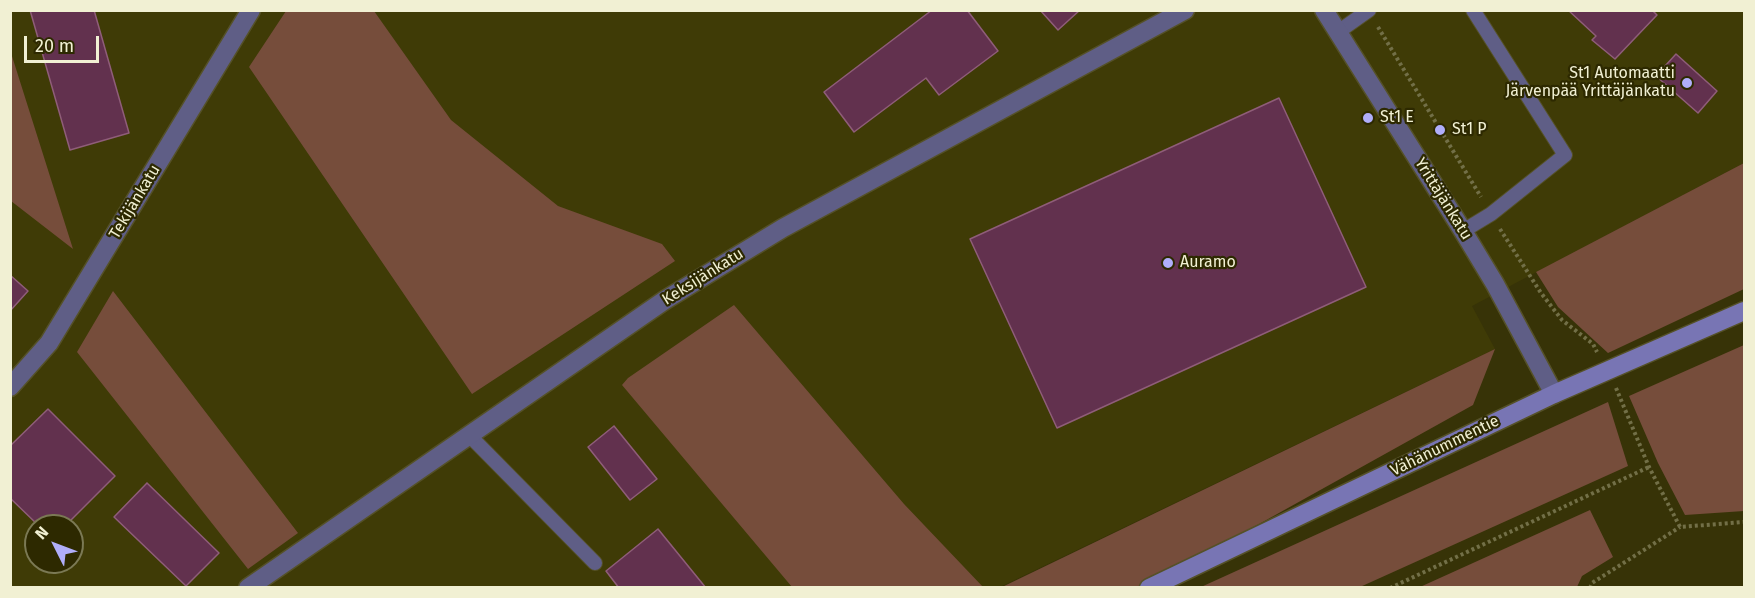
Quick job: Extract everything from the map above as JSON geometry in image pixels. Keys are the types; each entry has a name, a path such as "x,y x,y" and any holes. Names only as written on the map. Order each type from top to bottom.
{"main road":[{"name":"Vähänummentie","path":"1149,588 1554,394 1744,311"}],"street":[{"name":"Tekijänkatu","path":"10,387 49,343 251,10"},
{"name":"Keksijänkatu","path":"248,588 665,300 783,228 1185,10"},
{"name":"Yrittäjänkatu","path":"1324,10 1464,231 1554,394"}],"lane":[{"path":"1464,231 1491,214 1565,155 1473,10"},
{"path":"1338,32 1369,11"},
{"path":"470,436 595,563"}],"path":[{"path":"1369,11 1541,293 1562,320 1593,345 1620,394 1649,467 1680,527"},
{"path":"1390,588 1649,467"},
{"path":"1590,588 1592,583 1680,527 1744,522"}],"shaded area":[{"path":"10,11 1744,11 1744,163 1472,306 1495,349 1000,587 11,587"},
{"path":"286,11 374,11 451,120 558,206 662,244 675,261 472,394 249,67"},
{"path":"11,53 73,249 11,201"},
{"path":"1744,163 1744,289 1608,353 1558,307 1536,272"},
{"path":"113,291 298,533 248,569 77,352"},
{"path":"734,305 904,504 983,587 792,587 622,385 628,378"},
{"path":"1744,345 1744,511 1685,515 1658,463 1629,396"},
{"path":"1495,349 1473,405 1146,587 1000,588"},
{"path":"1608,402 1628,466 1360,587 1201,587"},
{"path":"1590,510 1613,557 1582,576 1577,587 1420,587"}],"building":[{"path":"30,10 94,10 129,133 70,150"},
{"path":"932,10 967,10 998,51 939,95 926,78 854,132 824,92"},
{"path":"1040,10 1080,10 1058,30"},
{"path":"1568,10 1652,10 1657,15 1615,59 1592,40 1596,36"},
{"name":"St1 Automaatti Järvenpää Yrittäjänkatu","path":"1676,54 1717,91 1698,113 1656,76"},
{"name":"Auramo","path":"1279,98 1366,287 1057,428 970,239"},
{"path":"10,275 28,291 10,311"},
{"path":"48,409 115,476 77,514 27,514 10,498 10,446"},
{"path":"614,426 657,479 630,500 588,447"},
{"path":"147,483 219,553 186,586 114,517"},
{"path":"658,529 706,588 619,588 606,571"}],"place":[{"name":"St1 Automaatti Järvenpää Yrittäjänkatu","path":"1687,83"},
{"name":"St1 E","path":"1368,118"},
{"name":"St1 P","path":"1440,130"},
{"name":"Auramo","path":"1168,263"}]}
